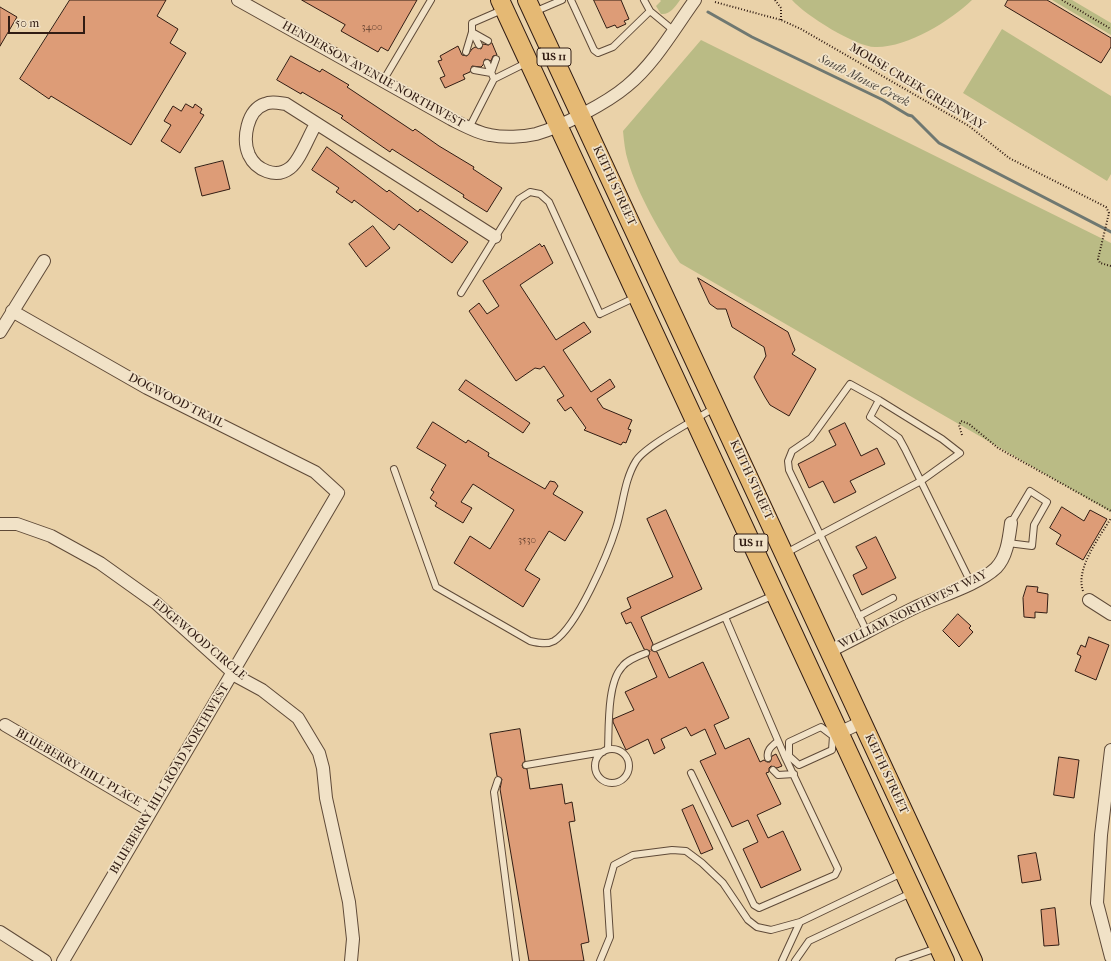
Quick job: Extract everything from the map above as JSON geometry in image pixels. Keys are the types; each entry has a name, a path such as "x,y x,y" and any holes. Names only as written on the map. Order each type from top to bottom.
{"main road":[{"name":"KEITH STREET","path":"502,5 695,420 775,595 836,735 941,954"},
{"name":"KEITH STREET","path":"530,6 973,961"},
{"path":"637,296 648,295 655,298 682,352 700,370"},
{"path":"903,872 915,874 944,899"}],"street":[{"name":"HENDERSON AVENUE NORTHWEST","path":"238,0 469,128 490,135 505,137 535,134 557,125 581,115 628,86 650,62 695,0"},
{"path":"316,124 301,153 290,168 277,173 263,170 255,164 249,154 247,142 249,118 264,104 273,102 286,104 495,237"},
{"path":"0,332 44,261"},
{"name":"DOGWOOD TRAIL","path":"12,311 147,388 315,472 338,493"},
{"name":"BLUEBERRY HILL ROAD NORTHWEST","path":"63,961 338,493"},
{"name":"WILLIAM NORTHWEST WAY","path":"830,651 914,608 971,583 996,568 1002,559 1008,543 1011,523"},
{"name":"EDGEWOOD CIRCLE","path":"0,524 17,524 51,536 100,563 156,603 233,672 262,690 298,718 319,753 326,798 348,902 353,939 351,961"},
{"path":"1089,600 1111,614"},
{"path":"836,735 862,722"},
{"name":"BLUEBERRY HILL PLACE","path":"5,725 151,811"},
{"path":"1111,750 1101,835 1097,903 1111,957"},
{"path":"0,932 45,961"}],"lane":[{"path":"383,81 431,0"},
{"path":"530,6 562,0"},
{"path":"572,0 594,50 598,53 613,47 650,11"},
{"path":"644,0 650,11 673,30"},
{"path":"466,52 472,32 472,23 502,5"},
{"path":"472,32 488,41"},
{"path":"472,32 480,46"},
{"path":"469,128 493,76 496,59"},
{"path":"474,70 493,76 528,62"},
{"path":"487,63 493,76"},
{"path":"461,294 520,199 530,192 540,194 549,202 600,314 637,296"},
{"path":"785,554 821,536 921,481 960,453 942,439 850,384 811,438 792,451 788,461 789,470 821,536 859,616 867,632"},
{"path":"879,400 870,418 899,438 971,583"},
{"path":"394,469 436,587 530,641 549,643 553,642 563,634 574,619 604,562 616,527 631,473 637,460 650,448 716,406"},
{"path":"1008,543 1032,546 1034,525 1047,502 1030,491 1011,523"},
{"path":"655,648 775,595"},
{"path":"859,616 893,598"},
{"path":"691,773 754,904 759,908 835,875 838,869 787,756 778,741 725,617"},
{"path":"526,765 605,751 619,750 624,753 630,764 628,775 619,783 613,784 602,781 596,772 596,761 605,751 612,690 618,673 622,667 646,653"},
{"path":"821,727 836,735 832,750 799,765 787,756 789,742 821,727"},
{"path":"768,758 767,754 770,748 778,741"},
{"path":"773,770 778,775 794,774"},
{"path":"498,780 494,792 516,961"},
{"path":"600,961 610,937 607,890 614,865 633,855 672,850 686,851 723,883 748,920 757,927 771,930 800,922 903,872"},
{"path":"795,961 809,940 913,893"},
{"path":"782,961 800,922"},
{"path":"899,961 941,954"}],"path":[{"path":"775,0 781,8 781,20"},
{"path":"1062,0 1111,29"},
{"name":"MOUSE CREEK GREENWAY","path":"715,2 781,20 819,39 969,126 1009,158 1083,197 1106,207 1109,213 1099,255 1100,263 1111,266"},
{"path":"962,435 959,425 961,421 969,424 998,448 1111,511"},
{"path":"1089,600 1083,591 1081,580 1087,559 1111,518"}],"green space":[{"path":"660,0 680,0 670,12 661,14 656,6 661,1"},
{"path":"792,0 972,0 952,16 927,32 901,43 875,47 856,42 831,29 808,14"},
{"path":"1052,0 1072,0 1111,23 1111,35"},
{"path":"1002,29 1111,96 1111,174 1107,181 963,93"},
{"path":"701,40 1111,243 1111,512 680,263 665,240 644,201 632,174 627,158 623,131"}],"building":[{"path":"70,0 166,0 157,16 178,29 170,43 186,53 131,145 51,96 49,99 20,79"},
{"path":"302,0 417,0 388,51 381,47 378,52 341,31 345,25"},
{"path":"594,0 621,0 629,19 624,21 626,24 617,28 615,25 607,28"},
{"path":"1008,0 1047,0 1111,38 1111,47 1101,63 1005,6"},
{"path":"0,7 17,17 0,46"},
{"path":"492,43 497,55 493,56 491,61 485,59 481,67 472,66 470,72 463,75 465,79 445,88 440,78 445,76 438,61 442,60 440,56 458,46 462,55 467,56 475,47 481,49 483,44 488,45"},
{"path":"291,56 320,72 322,69 349,85 347,87 413,131 415,129 439,146 474,167 473,169 502,188 487,212 463,197 464,195 392,149 390,152 341,118 343,116 302,92 301,94 277,80"},
{"path":"186,104 193,108 195,104 202,109 200,113 204,115 180,153 161,141 171,125 164,121 173,106 181,111"},
{"path":"327,147 387,192 389,190 418,212 420,209 468,242 452,263 399,224 394,230 354,200 352,203 336,192 339,188 312,170"},
{"path":"223,161 230,189 202,196 195,168"},
{"path":"373,226 390,248 366,267 349,244"},
{"path":"540,244 542,247 544,245 553,263 520,285 556,340 584,322 591,332 563,350 591,392 610,379 615,387 597,399 603,408 632,420 628,429 631,430 626,443 623,442 621,445 584,430 586,428 571,407 565,411 557,400 564,396 544,366 540,369 535,368 516,381 469,311 479,303 487,314 499,306 483,281"},
{"path":"698,278 788,332 795,350 792,354 816,369 789,416 770,405 754,377 766,356 764,347 732,327 726,309 717,309 710,304"},
{"path":"466,380 530,423 523,433 459,390"},
{"path":"433,422 466,443 468,440 489,453 488,456 545,489 550,481 555,482 558,486 553,494 583,512 565,541 549,531 525,570 540,579 523,607 454,563 470,536 490,549 514,510 473,484 461,502 472,508 463,523 435,506 437,503 430,498 434,492 431,490 446,465 417,448"},
{"path":"845,423 861,456 877,448 885,464 850,481 856,492 834,503 823,481 809,488 798,464 836,445 829,431"},
{"path":"1062,507 1084,521 1090,510 1107,519 1083,560 1056,544 1061,535 1050,528"},
{"path":"666,510 702,589 641,617 653,644 651,650 657,652 669,678 703,662 729,718 714,725 725,749 749,738 760,762 764,760 770,762 772,756 776,754 782,766 777,768 771,766 769,768 769,772 766,773 781,804 757,815 768,838 783,831 801,870 761,888 743,849 758,842 748,820 732,827 700,761 716,754 705,729 691,736 686,727 661,739 665,748 654,754 648,739 626,750 613,722 613,719 634,710 625,692 657,677 648,657 650,651 644,649 631,622 626,624 621,613 631,608 627,598 673,577 647,519"},
{"path":"876,537 896,578 862,595 853,575 867,568 856,547"},
{"path":"1027,586 1038,587 1037,592 1048,594 1047,613 1035,612 1035,618 1024,617 1023,598"},
{"path":"958,614 971,626 969,628 973,632 959,647 943,631"},
{"path":"1089,637 1109,645 1096,680 1075,671 1081,656 1077,654 1081,645 1085,647"},
{"path":"520,729 525,761 522,765 523,768 527,769 530,789 562,784 565,804 572,802 575,821 569,822 589,942 581,944 584,961 529,961 500,789 502,779 497,776 490,734"},
{"path":"1059,757 1079,760 1074,798 1054,795"},
{"path":"693,805 713,849 701,854 682,810"},
{"path":"1036,853 1041,880 1022,883 1018,856"},
{"path":"1055,908 1059,945 1044,946 1041,910"}],"waterway":[{"name":"South Mouse Creek","path":"708,12 752,37 883,100 912,116 939,143 1111,232"}]}
